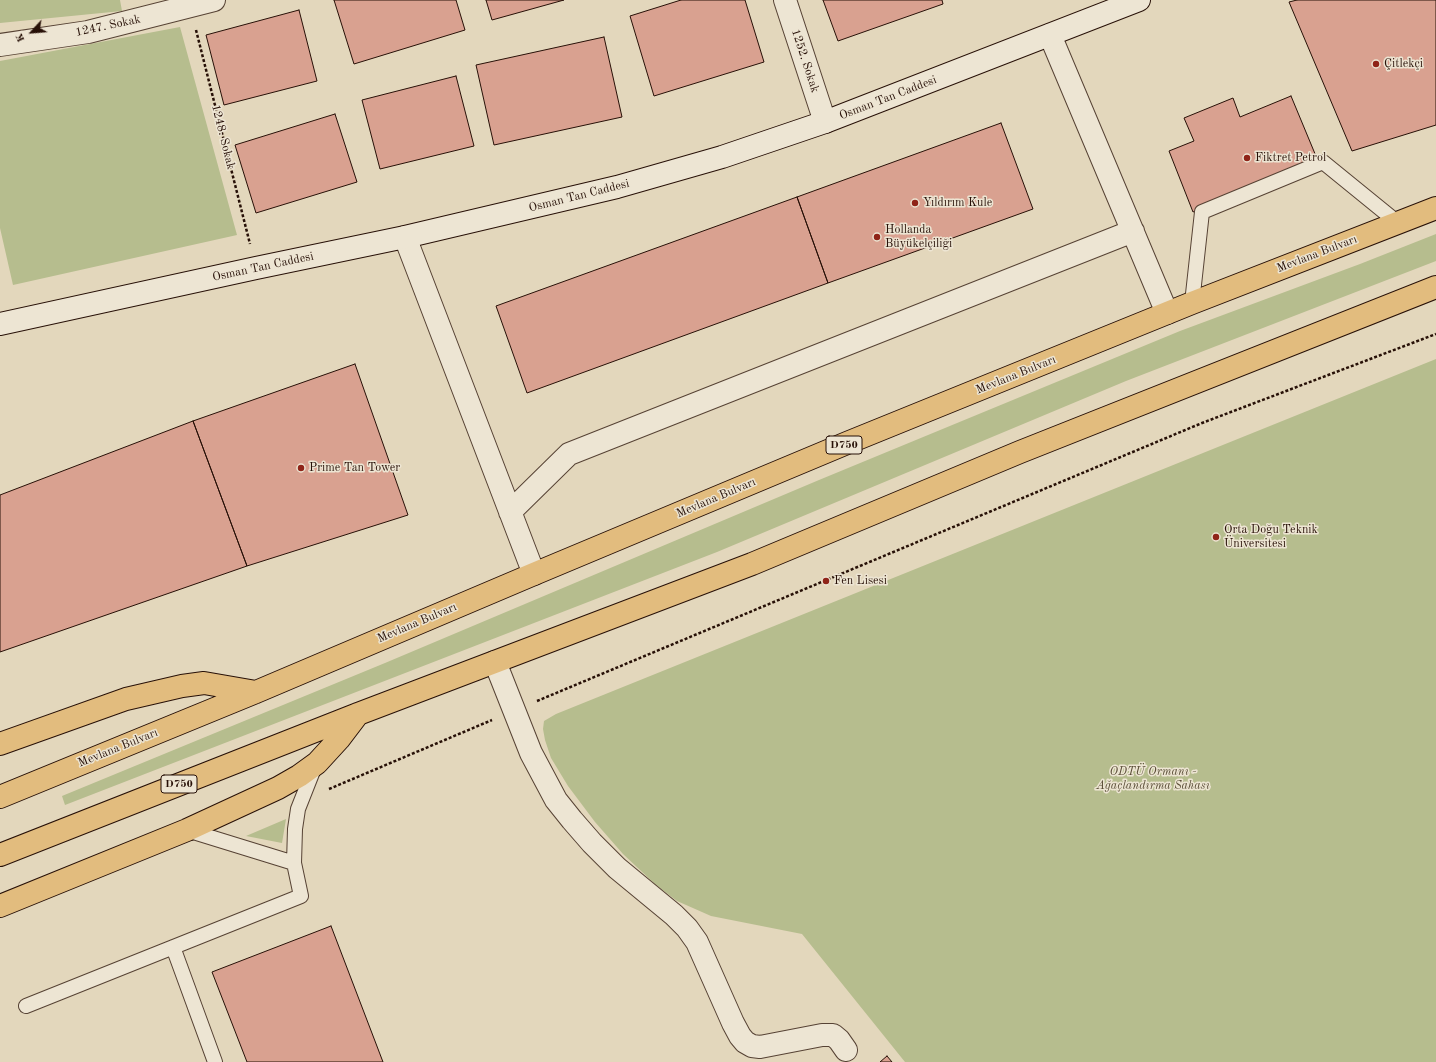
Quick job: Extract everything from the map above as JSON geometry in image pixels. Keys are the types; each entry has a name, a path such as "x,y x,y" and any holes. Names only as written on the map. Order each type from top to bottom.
{"highway":[{"name":"Mevlana Bulvarı","path":"0,797 256,692 847,443 1192,303 1436,208"},
{"name":"D750","path":"0,855 358,714 752,564 1020,452 1436,287"},
{"path":"0,744 126,699 182,686 204,683 256,692"},
{"path":"0,906 187,830 278,788 299,776 316,763 340,739 358,714"}],"street":[{"name":"1247. Sokak","path":"0,45 88,32 156,8 190,7 214,0"},
{"name":"1252. Sokak","path":"785,0 825,122"},
{"name":"Osman Tan Caddesi","path":"0,324 405,237 617,187 722,157 825,122 1139,0"},
{"path":"1050,35 1167,313"},
{"path":"510,512 569,454 1133,231"},
{"path":"405,237 534,574"},
{"path":"495,662 531,753 556,800 592,843 618,868 674,915 687,928 694,938 736,1029 745,1042 752,1046 760,1047 822,1035 833,1035 839,1040 846,1050"}],"lane":[{"path":"1192,303 1202,212 1323,162 1398,223"},
{"path":"26,1006 301,896 294,863 295,829 298,809 316,763"},
{"path":"187,830 294,863"},
{"path":"173,947 215,1062"}],"path":[{"name":"1248. Sokak","path":"190,7 256,268"},
{"path":"302,801 514,710 1195,426 1436,334"}],"green space":[{"path":"0,0 120,0 122,11 0,23"},
{"path":"180,27 237,235 13,285 0,228 0,61"},
{"path":"1436,234 1436,261 1126,381 717,552 65,805 62,796 385,663 819,480 1180,331"},
{"name":"ODTÜ Ormanı - Ağaçlandırma Sahası","path":"1436,359 1436,1062 905,1062 802,934 711,916 677,901 656,885 623,854 595,822 568,786 551,758 543,729 544,721 556,714"},
{"path":"286,819 282,843 246,836"}],"building":[{"path":"334,0 456,0 465,30 354,64"},
{"path":"486,0 564,0 492,20"},
{"path":"681,0 745,0 764,62 654,96 630,16"},
{"path":"823,0 942,0 943,4 838,41"},
{"name":"Çitlekçi","path":"1297,0 1436,0 1436,125 1352,151 1289,2"},
{"path":"299,10 317,81 224,105 206,35"},
{"path":"604,37 622,117 494,145 476,65"},
{"path":"456,76 474,146 380,169 362,100"},
{"path":"1291,96 1318,161 1193,212 1169,151 1194,141 1184,118 1233,98 1240,117"},
{"path":"335,114 357,182 256,213 235,145"},
{"name":"Yıldırım Kule","path":"1001,123 1033,209 828,283 797,197"},
{"path":"797,197 828,283 527,393 496,306"},
{"name":"Prime Tan Tower","path":"355,364 408,515 247,566 193,421"},
{"path":"193,421 247,566 0,652 0,495"},
{"path":"331,926 383,1062 247,1062 212,972"},
{"path":"887,1056 892,1062 880,1062"}],"place":[{"name":"Çitlekçi","path":"1376,64"},
{"name":"Fiktret Petrol","path":"1247,158"},
{"name":"Yıldırım Kule","path":"915,203"},
{"name":"Hollanda Büyükelçiliği","path":"877,237"},
{"name":"Prime Tan Tower","path":"301,468"},
{"name":"Orta Doğu Teknik Üniversitesi","path":"1216,537"},
{"name":"Fen Lisesi","path":"826,581"}]}
